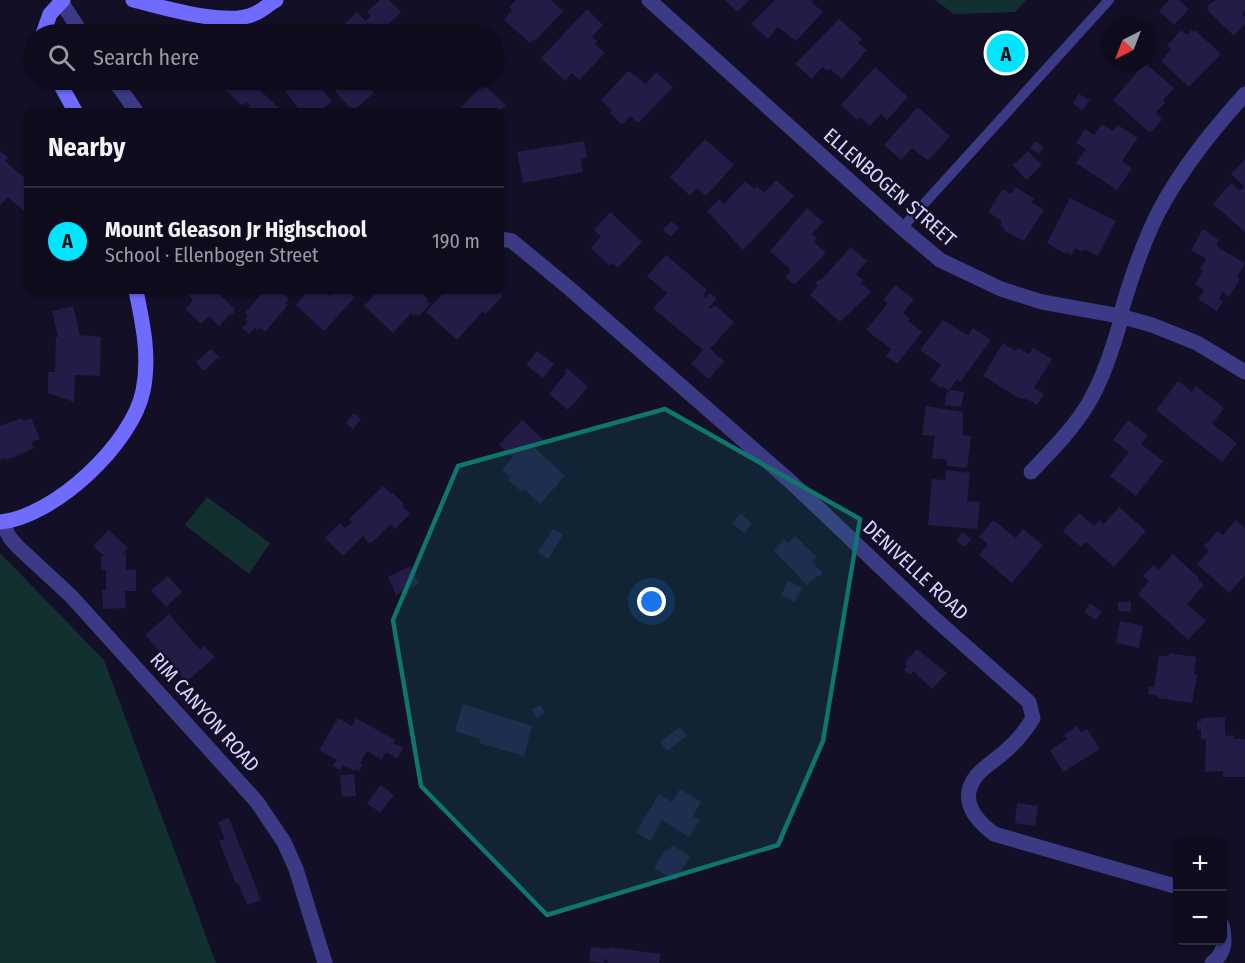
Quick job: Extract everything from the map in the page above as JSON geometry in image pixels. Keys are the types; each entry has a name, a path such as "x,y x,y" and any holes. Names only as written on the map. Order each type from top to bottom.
{"street":[{"path":"47,24 50,14 61,0 76,24"},
{"path":"133,0 205,16 228,18 256,14 276,0"},
{"name":"ELLENBOGEN STREET","path":"649,0 940,260 1001,289 1042,302 1152,325 1197,343 1245,372"},
{"path":"63,90 73,108"},
{"path":"121,90 134,108"},
{"path":"1031,472 1088,405 1103,374 1130,284 1157,214 1173,186 1206,139 1245,94"},
{"name":"DENIVELLE ROAD","path":"504,240 512,241 569,288 791,482 934,618 1029,702 1033,718 1024,732 985,767 970,786 969,806 979,823 994,834 1173,886"},
{"path":"1,522 27,515 53,502 75,486 101,461 133,415 142,393 147,354 137,294"},
{"name":"RIM CANYON ROAD","path":"1,522 18,547 78,603 257,802 284,842 296,869 325,963"},
{"path":"1212,963 1218,958 1225,945"}],"lane":[{"path":"902,228 1109,0"}],"highlighted area":[{"path":"665,409 860,519 823,741 778,845 547,915 421,786 393,620 458,466"}],"green space":[{"path":"935,0 1026,0 1015,12 954,14"},
{"path":"207,497 270,543 249,574 185,525"},
{"path":"0,553 104,660 216,963 0,963"}],"building":[{"path":"380,0 389,0 401,12 388,24 344,24 357,12 365,21 371,16 367,12"},
{"path":"516,0 551,0 563,11 536,40 530,43 504,20 512,10 509,7"},
{"path":"724,0 749,0 738,12"},
{"path":"775,0 813,0 811,2 823,12 796,41 778,27 768,39 751,24"},
{"path":"1169,0 1179,0 1189,9 1174,25 1159,11"},
{"path":"1216,0 1245,0 1245,10 1242,14 1245,17 1245,24 1234,36 1207,10 1209,8 1207,6"},
{"path":"587,9 603,25 592,37 597,41 595,44 605,53 579,80 572,73 565,81 541,58"},
{"path":"839,19 862,39 858,43 867,50 842,79 830,69 828,71 822,67 812,79 795,64"},
{"path":"1181,30 1187,35 1191,30 1193,32 1195,30 1221,54 1189,87 1161,61 1171,49 1167,46"},
{"path":"875,67 908,97 887,120 881,114 870,126 860,117 857,120 841,105"},
{"path":"627,72 646,84 656,72 673,87 638,123 630,116 622,125 610,113 612,110 601,100"},
{"path":"1137,72 1155,72 1174,88 1156,112 1162,120 1150,133 1113,100"},
{"path":"225,90 260,90 279,108 248,108 250,106 246,102 243,106"},
{"path":"285,90 323,90 332,102 323,108 298,108"},
{"path":"334,90 371,90 374,93 356,108 350,108"},
{"path":"477,90 490,90 506,105 503,108 461,108"},
{"path":"1079,94 1090,100 1082,111 1073,103"},
{"path":"918,107 950,136 930,159 927,160 912,148 901,160 884,145"},
{"path":"1102,124 1113,131 1118,125 1138,138 1122,161 1132,168 1117,190 1076,163 1086,149 1076,143 1085,129 1094,135"},
{"path":"705,139 734,165 706,196 697,188 690,196 670,177"},
{"path":"584,141 587,158 581,159 583,172 523,183 517,152"},
{"path":"1035,141 1044,147 1039,154 1030,148"},
{"path":"0,151 8,158 5,161 24,177 24,211 8,197 0,205"},
{"path":"1028,151 1042,165 1026,180 1013,165"},
{"path":"1245,159 1245,232 1213,204 1231,183 1240,191 1244,186 1231,174"},
{"path":"776,180 794,196 743,250 707,211 719,199 724,204 745,181 754,189 757,186 764,193"},
{"path":"1016,187 1034,199 1031,202 1044,210 1024,241 1004,231 1005,229 1000,226 1002,221 988,212 1003,189 1011,194"},
{"path":"1070,198 1116,221 1098,256 1084,249 1083,252 1075,248 1071,255 1066,252 1065,254 1047,243"},
{"path":"807,208 823,222 812,234 817,238 814,242 826,253 794,285 785,277 791,270 770,251"},
{"path":"610,212 642,242 618,268 612,263 610,266 591,248 601,236 594,230"},
{"path":"671,221 679,228 671,237 663,230"},
{"path":"1203,229 1219,240 1216,245 1219,248 1245,263 1237,277 1240,279 1229,297 1223,292 1219,298 1223,301 1217,311 1198,299 1204,290 1195,285 1203,271 1200,269 1206,259 1191,250"},
{"path":"851,247 867,261 856,274 864,281 861,283 871,292 840,322 810,295 818,286 815,283 821,280"},
{"path":"666,255 707,290 703,295 706,298 710,293 717,298 710,309 715,305 734,322 710,349 724,361 709,379 691,364 703,350 653,308 667,293 647,276"},
{"path":"895,285 914,299 903,313 910,319 908,321 922,332 897,364 886,356 891,349 866,330 885,307 887,302 883,300"},
{"path":"188,294 219,294 235,309 233,311 235,312 219,326 209,316 201,324 185,309 193,301"},
{"path":"261,294 283,294 289,299 285,303 288,305 265,332 260,328 258,330 255,328 249,334 242,328 248,322 245,319 248,316 245,313"},
{"path":"305,294 330,296 332,294 352,294 355,297 324,331 296,305"},
{"path":"375,294 423,294 430,304 419,316 411,313 393,333 364,306"},
{"path":"442,294 503,295 486,314 483,311 457,340 426,312"},
{"path":"73,306 80,335 101,337 100,376 75,375 74,402 48,393 48,372 55,372 56,337 58,337 52,311"},
{"path":"943,320 968,335 973,328 991,340 960,382 957,379 949,391 930,380 941,365 920,350"},
{"path":"1003,343 1016,351 1018,348 1029,354 1033,348 1052,359 1034,388 1044,394 1037,405 1019,398 983,376"},
{"path":"211,349 219,357 204,371 196,362"},
{"path":"537,351 554,364 543,378 526,365"},
{"path":"567,368 588,387 568,410 549,394 566,373 564,371"},
{"path":"1178,381 1192,392 1196,386 1224,408 1212,424 1237,443 1222,462 1156,410"},
{"path":"951,390 964,392 961,407 945,405 946,394"},
{"path":"926,406 963,412 963,435 971,436 967,468 947,466 947,460 932,458 935,436 922,435"},
{"path":"354,413 361,419 353,429 346,423"},
{"path":"22,418 24,421 31,418 40,439 31,442 34,448 7,460 6,458 0,460 0,426"},
{"path":"522,420 543,439 535,448 565,476 540,504 524,489 522,492 508,480 510,477 502,470 513,457 499,445"},
{"path":"1128,420 1148,435 1141,444 1163,461 1136,496 1110,476 1129,452 1113,440"},
{"path":"946,470 970,473 967,501 980,502 977,529 928,525 932,479 945,480"},
{"path":"383,486 404,504 402,506 410,514 395,529 391,524 370,544 363,536 343,556 325,538 340,523 345,528 352,522 349,519"},
{"path":"1119,507 1146,531 1114,567 1086,542 1081,547 1063,531 1079,513 1094,526 1099,520 1104,524"},
{"path":"741,513 752,524 744,533 732,523"},
{"path":"993,520 1016,538 1023,529 1043,545 1012,583 979,555 988,544 979,537"},
{"path":"1236,520 1245,528 1245,575 1229,593 1197,564 1209,551 1204,546 1218,531 1223,535"},
{"path":"553,529 563,535 548,559 538,552"},
{"path":"109,530 128,548 123,553 126,553 126,570 136,569 136,591 125,591 126,608 103,609 102,590 106,590 106,570 101,570 101,556 104,556 93,546"},
{"path":"963,532 971,539 964,547 956,540"},
{"path":"795,536 817,557 812,562 823,573 807,585 774,551 784,539 788,543"},
{"path":"1173,554 1204,585 1187,604 1206,621 1188,640 1138,594 1149,581 1143,576 1153,565 1159,570"},
{"path":"410,566 419,584 396,595 388,577"},
{"path":"168,576 182,592 166,607 151,590"},
{"path":"788,581 802,588 795,602 781,595"},
{"path":"1118,602 1131,602 1131,612 1118,611"},
{"path":"1090,603 1102,612 1096,620 1084,612"},
{"path":"169,614 200,650 204,646 215,657 186,682 145,635"},
{"path":"1120,621 1143,626 1139,648 1116,643"},
{"path":"917,649 947,673 932,689 913,671 910,675 904,670 907,666 905,662"},
{"path":"1169,653 1196,657 1194,674 1197,675 1192,703 1157,698 1158,696 1148,694 1149,687 1154,687 1159,655 1169,657"},
{"path":"463,704 532,726 524,756 479,743 480,739 455,731"},
{"path":"541,705 545,713 536,718 532,709"},
{"path":"1225,717 1225,736 1234,735 1234,739 1245,739 1245,777 1223,777 1223,771 1205,772 1206,742 1205,739 1201,739 1201,730 1197,730 1197,721 1201,722 1201,718"},
{"path":"338,718 352,726 356,718 395,740 393,743 403,748 397,759 385,753 382,760 367,751 360,763 363,764 359,771 343,765 340,770 333,766 337,760 319,750"},
{"path":"1077,726 1081,732 1087,729 1100,749 1063,772 1050,750 1067,739 1064,735"},
{"path":"680,727 687,736 667,751 660,742"},
{"path":"354,774 356,796 342,797 340,775"},
{"path":"381,785 394,795 380,813 367,803"},
{"path":"680,789 701,802 693,816 700,820 689,837 662,820 650,841 636,832 659,794 672,802"},
{"path":"1017,803 1038,806 1035,826 1015,823"},
{"path":"229,818 261,900 247,905 219,841 225,839 218,822"},
{"path":"672,845 690,856 676,881 654,868 666,849 669,850"},
{"path":"591,947 661,954 659,963 607,963 608,960 604,959 604,963 589,962"}],"place":[{"name":"Mount Gleason Jr Highschool","path":"1006,53"}]}
